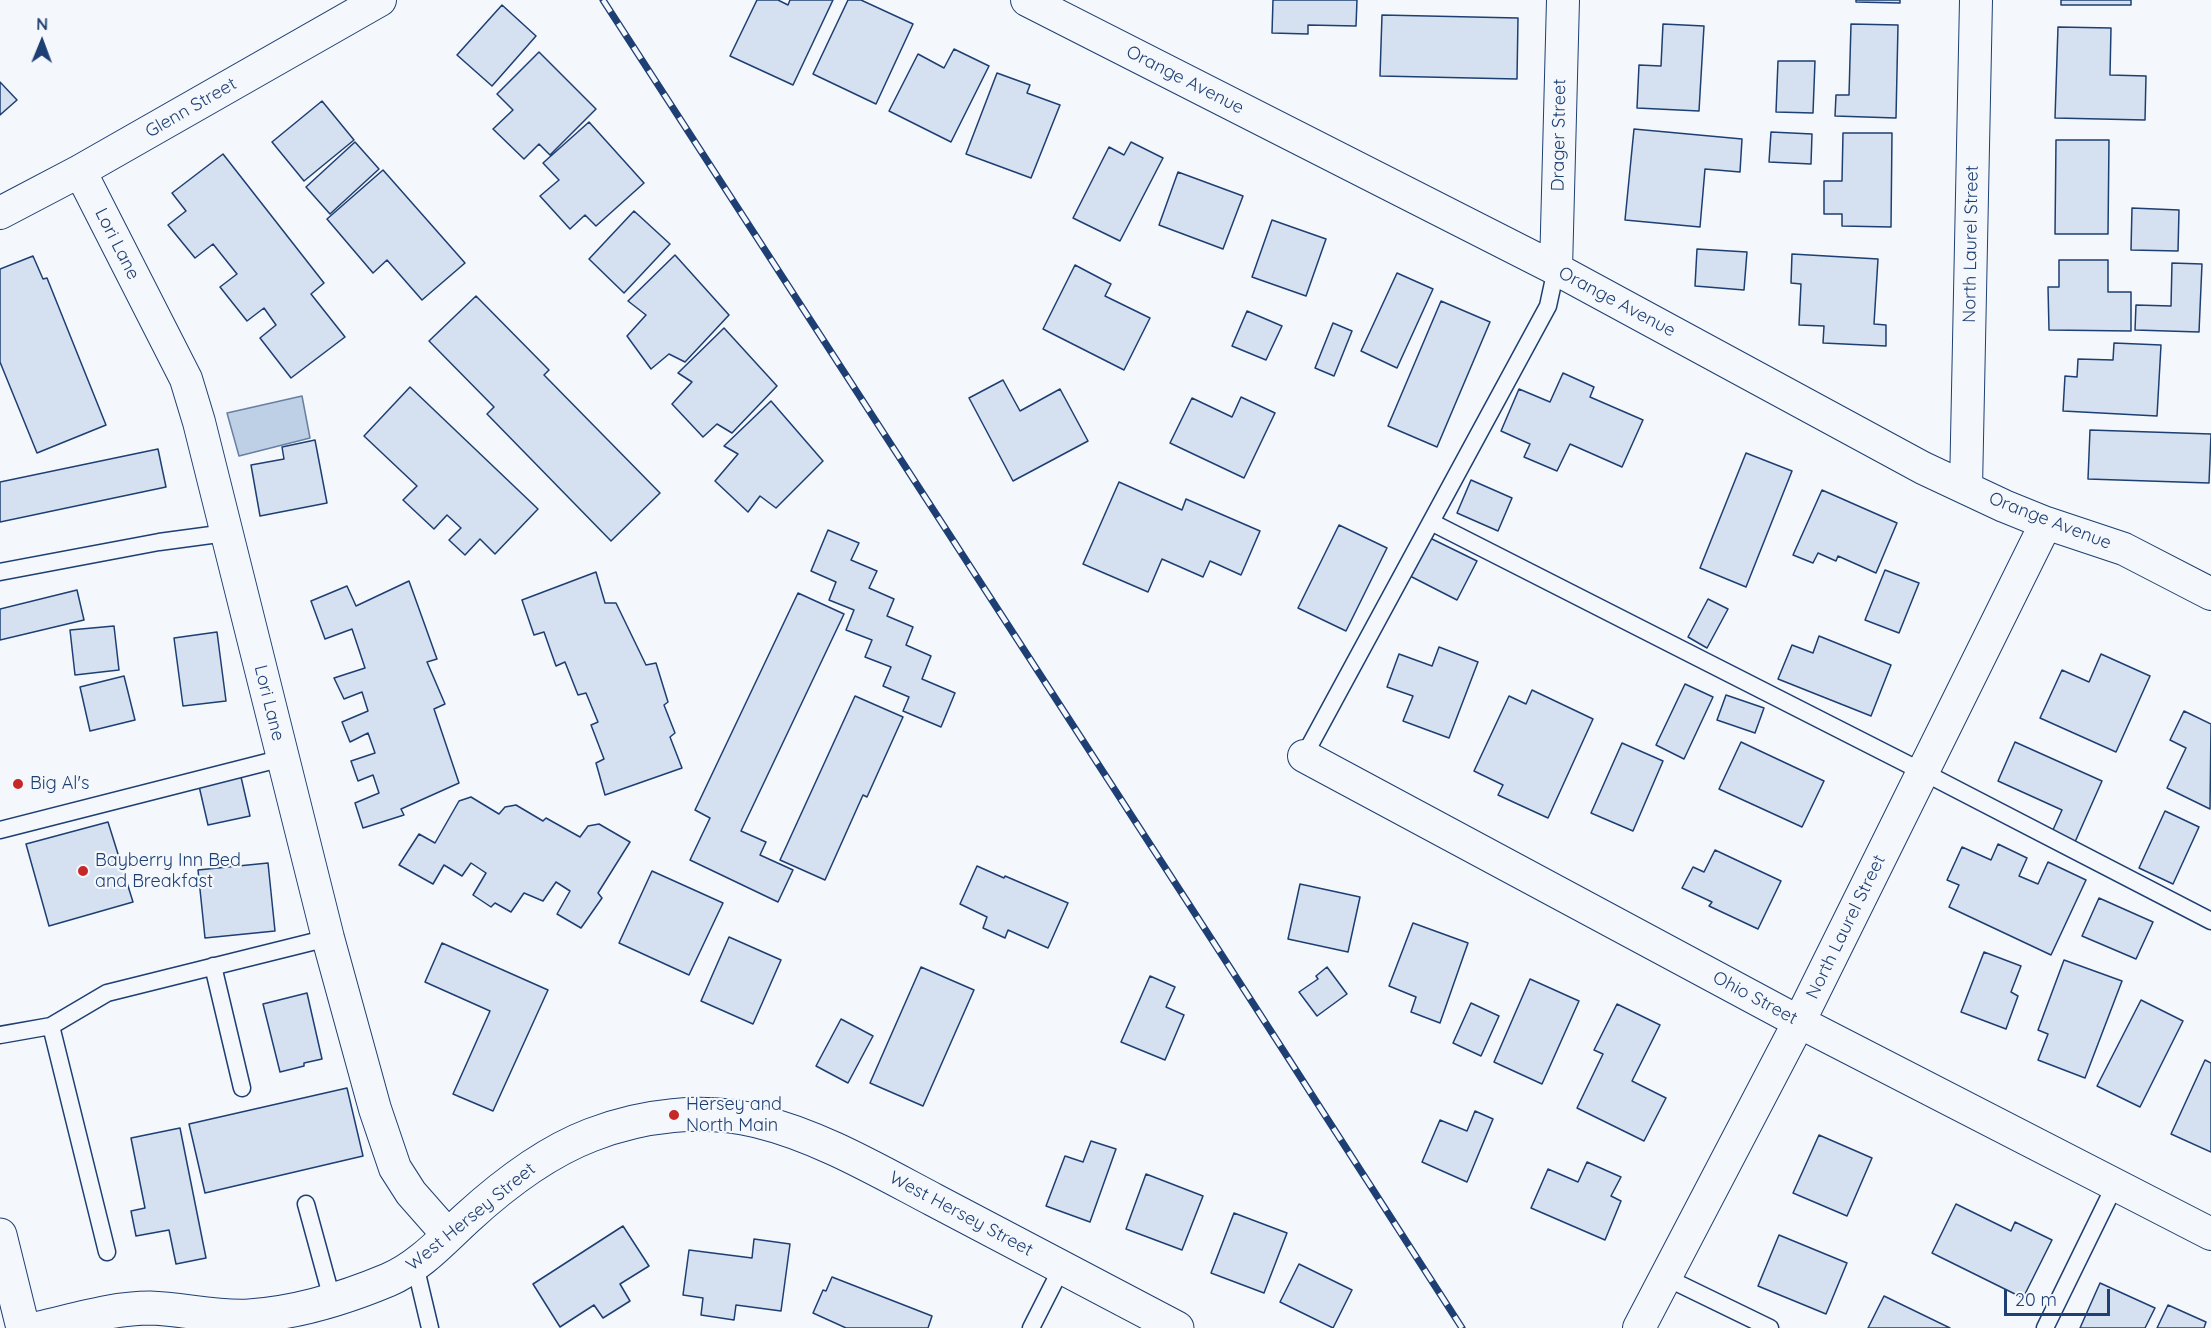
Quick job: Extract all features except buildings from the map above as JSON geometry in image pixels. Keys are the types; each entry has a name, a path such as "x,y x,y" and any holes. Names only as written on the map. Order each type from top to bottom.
{"street":[{"name":"Glenn Street","path":"0,213 80,171 380,0"},
{"name":"Orange Avenue","path":"1029,0 1556,269 1923,468 2046,523 2124,549 2211,594"},
{"name":"Drager Street","path":"1556,269 1563,0"},
{"name":"North Laurel Street","path":"1966,488 1976,0"},
{"name":"Lori Lane","path":"80,171 186,379 199,422 328,938 375,1109 395,1168 411,1193 448,1235"},
{"name":"North Laurel Street","path":"1639,1328 1799,1022 2046,523"},
{"name":"Ohio Street","path":"1304,756 1799,1022 2211,1234"},
{"name":"West Hersey Street","path":"39,1328 111,1311 150,1308 201,1314 248,1316 290,1310 332,1299 390,1279 415,1265 515,1178 556,1151 591,1135 630,1123 674,1115 711,1114 755,1120 799,1133 865,1164 1177,1328"},
{"path":"0,1235 23,1328"}],"lane":[{"path":"1304,756 1548,306 1556,269"},
{"path":"1431,522 2211,921"},
{"path":"0,572 159,542 226,533"},
{"path":"0,830 283,758"},
{"path":"0,1035 51,1026 106,993 328,938"},
{"path":"213,966 242,1088"},
{"path":"51,1026 107,1252"},
{"path":"2045,1328 2115,1185"},
{"path":"306,1204 332,1299"},
{"path":"415,1265 430,1328"},
{"path":"1031,1328 1062,1267"},
{"path":"1665,1277 1770,1328"}],"water":[{"path":"302,396 310,438 239,456 227,413"}],"railway":[{"path":"603,0 1462,1328"}],"place":[{"name":"Big Al's","path":"18,784"},
{"name":"Bayberry Inn Bed and Breakfast","path":"83,871"},
{"name":"Hersey and North Main","path":"674,1115"}]}
